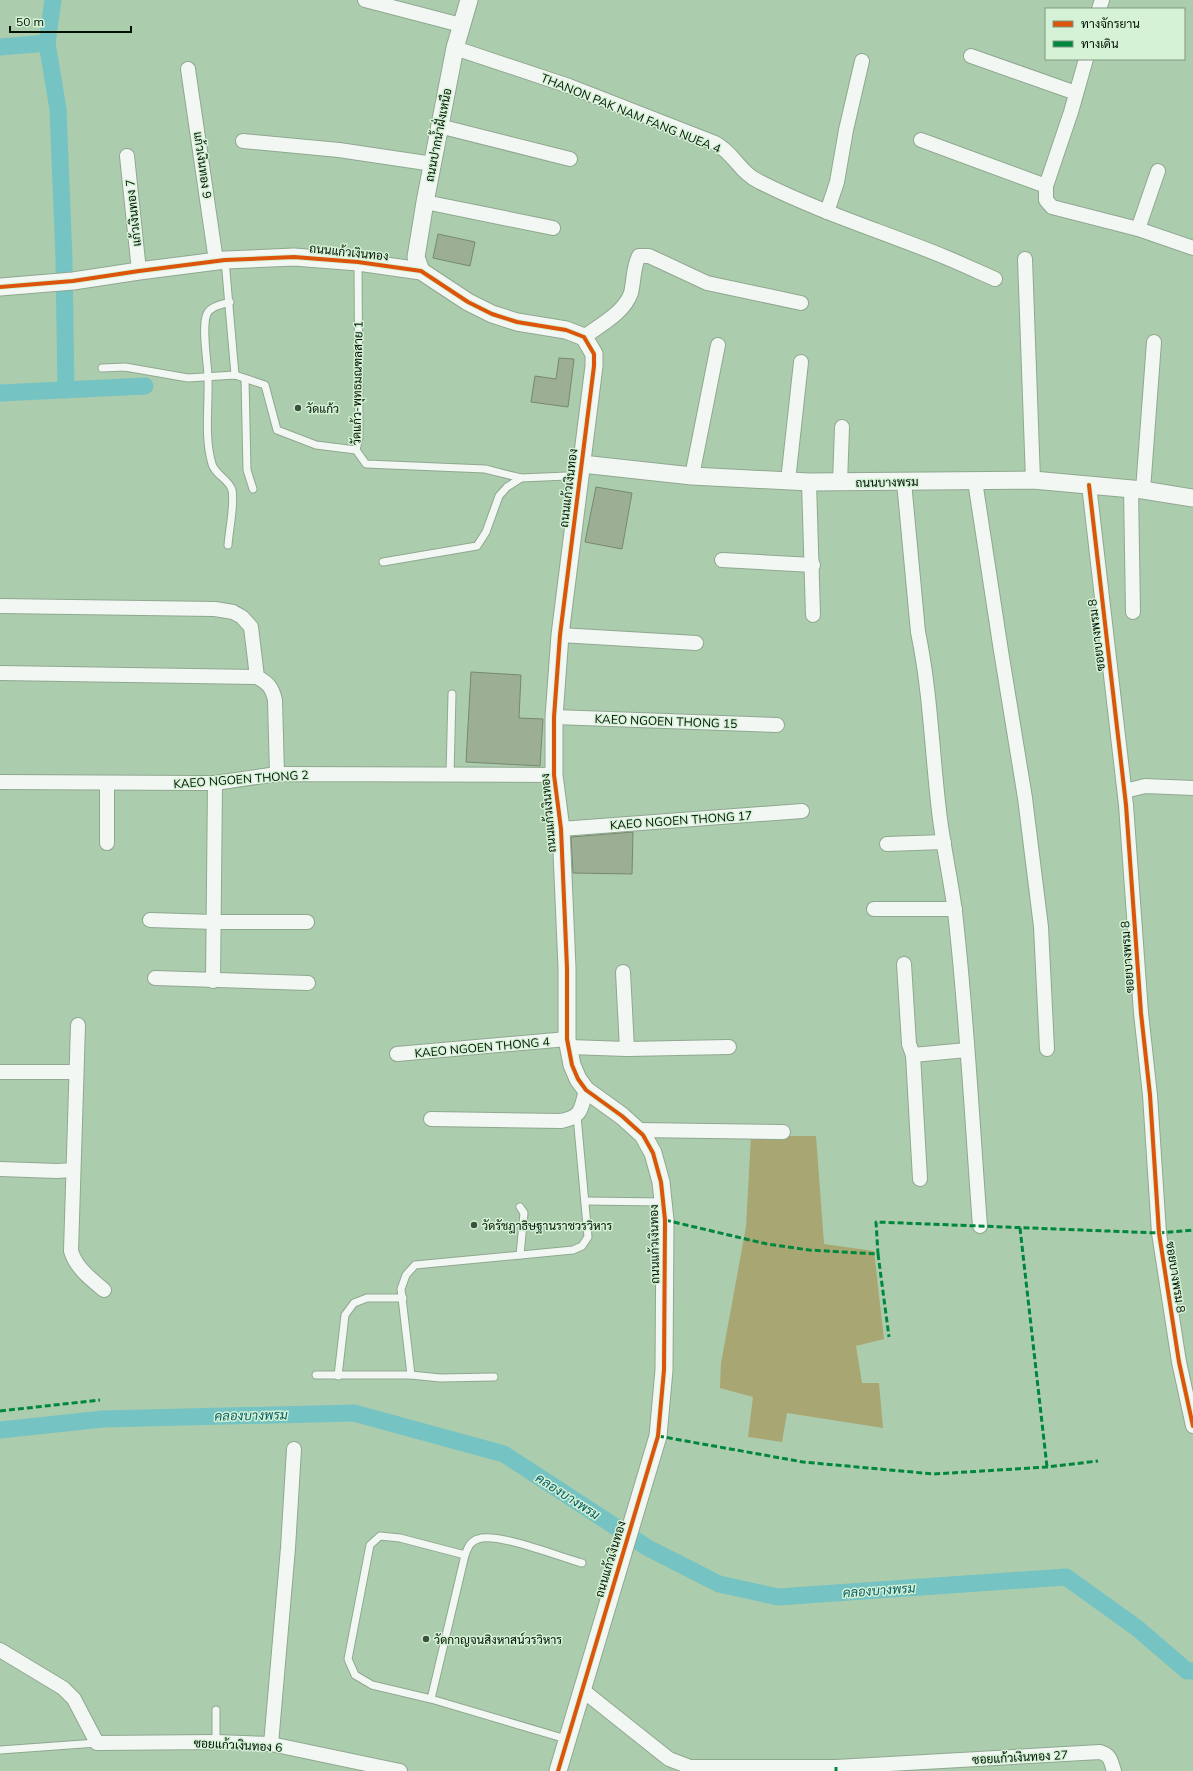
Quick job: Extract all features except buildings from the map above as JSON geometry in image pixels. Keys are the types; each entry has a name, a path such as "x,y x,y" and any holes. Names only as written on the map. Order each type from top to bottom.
{"street":[{"name":"ถนนปากน้ำฝั่งเหนือ","path":"421,271 416,257 425,202 455,48 469,0"},
{"path":"371,1 461,25"},
{"name":"THANON PAK NAM FANG NUEA 4","path":"455,48 569,86 715,143 725,148 749,177 827,212 945,257 995,279"},
{"path":"971,56 1076,93"},
{"path":"827,212 837,182 846,130 862,60"},
{"path":"1086,60 1046,186 1046,200 1052,207 1138,229 1193,248"},
{"name":"แก้วเงินทอง 9","path":"188,69 221,260"},
{"path":"439,126 570,159"},
{"path":"921,140 1046,186"},
{"path":"243,141 339,150 433,164"},
{"name":"แก้วเงินทอง 7","path":"127,156 139,270"},
{"path":"1138,229 1158,171"},
{"path":"425,202 553,228"},
{"path":"584,337 624,307 635,277 636,262 639,256 643,255 649,256 707,283 801,303"},
{"name":"ถนนแก้วเงินทอง","path":"0,288 73,281 139,270 221,260 294,257 358,262 421,271 468,302 492,314 517,322 566,330 584,337 594,354 594,366 560,635 554,717 554,775 561,829 567,968 568,1043 572,1065 578,1079 586,1090 622,1116 643,1135 653,1153 661,1182 665,1220 664,1370 658,1436 566,1739 558,1771"},
{"path":"1025,259 1033,480"},
{"path":"1133,612 1137,490 1154,342"},
{"path":"692,476 718,345"},
{"path":"788,481 801,362"},
{"path":"840,483 842,427"},
{"name":"ถนนบางพรม","path":"581,470 840,483 1033,480 1137,490 1193,498"},
{"path":"975,481 1026,806 1041,927 1048,1049"},
{"path":"809,482 813,565 813,615"},
{"path":"904,482 918,632 922,652 944,842 955,909 980,1226"},
{"name":"ซอยบางพรม 8","path":"1089,485 1125,791 1142,1013 1150,1095 1159,1233 1179,1362 1193,1426"},
{"path":"722,560 813,565"},
{"path":"0,606 215,609 233,612 242,617 251,627 256,677"},
{"path":"560,635 696,643"},
{"path":"0,673 256,677 268,683 275,700 277,774"},
{"name":"KAEO NGOEN THONG 15","path":"554,717 777,725"},
{"name":"KAEO NGOEN THONG 2","path":"0,782 107,784 215,783 277,774 554,775"},
{"path":"213,980 215,783"},
{"path":"107,784 107,843"},
{"path":"1125,791 1146,786 1193,788"},
{"name":"KAEO NGOEN THONG 17","path":"561,829 802,811"},
{"path":"887,844 944,842"},
{"path":"874,909 955,909"},
{"path":"150,920 307,922"},
{"path":"904,964 909,1044 913,1055 920,1179"},
{"path":"622,972 627,1049"},
{"path":"156,978 308,983"},
{"path":"78,1025 75,1072 72,1255 73,1259 83,1272 104,1290"},
{"name":"KAEO NGOEN THONG 4","path":"397,1054 568,1043 627,1049 729,1047"},
{"path":"913,1055 967,1050"},
{"path":"0,1072 75,1072"},
{"path":"431,1120 561,1120 577,1116 581,1110 586,1090"},
{"path":"637,1130 783,1132"},
{"path":"0,1169 57,1171 73,1170"},
{"path":"271,1744 288,1548 294,1449"},
{"path":"0,1650 63,1688 74,1699 97,1743"},
{"name":"ซอยแก้วเงินทอง 27","path":"581,1689 669,1759 690,1767 836,1767 1100,1752 1106,1753 1110,1758 1114,1771"},
{"name":"ซอยแก้วเงินทอง 6","path":"97,1743 216,1742 271,1744 400,1771"}],"lane":[{"path":"221,260 230,302 235,375"},
{"name":"วัดแก้ว-พุทธมณฑลสาย 1","path":"358,262 359,437 356,450 366,464 485,469 521,478"},
{"path":"228,545 232,488 216,472 212,464 208,442 208,378 204,325 206,315 211,308 230,302"},
{"path":"102,368 126,367 188,378 208,378 235,375 265,385 277,430 316,445 356,450"},
{"path":"245,379 247,470 253,489"},
{"path":"383,562 477,546 486,532 499,496 506,487 521,478 567,476 581,470"},
{"path":"450,775 452,694"},
{"path":"411,1375 401,1289 406,1274 415,1265 573,1250 582,1246 588,1237 577,1116"},
{"path":"585,1201 663,1202"},
{"path":"520,1207 524,1213 520,1255"},
{"path":"338,1376 345,1315 354,1303 367,1298 403,1298"},
{"path":"316,1375 411,1375 440,1378 494,1377"},
{"path":"465,1555 400,1538 380,1536 370,1545 348,1659 355,1675 372,1685 431,1699 566,1739"},
{"path":"431,1699 465,1555 469,1545 478,1539 502,1538 582,1564"},
{"path":"216,1710 216,1742"},
{"path":"0,1750 97,1743"}],"shaded area":[{"path":"751,1136 816,1136 824,1244 874,1251 884,1339 856,1346 862,1383 879,1383 883,1428 787,1413 782,1442 748,1437 753,1397 720,1388 721,1363 746,1227"}],"waterway":[{"path":"53,0 47,43 58,109 64,260 66,390"},
{"path":"0,47 47,43"},
{"path":"0,393 145,386"},
{"name":"คลองบางพรม","path":"0,1430 103,1419 354,1413 504,1454 648,1548 719,1584 778,1597 1066,1577 1137,1628 1187,1671 1193,1671"}],"marked path":[{"path":"665,1220 767,1244 809,1250 878,1254 876,1222 1159,1233 1193,1230"},
{"path":"1020,1228 1047,1467"},
{"path":"878,1254 889,1337"},
{"path":"0,1411 100,1400"},
{"path":"658,1436 803,1462 934,1474 1047,1467 1098,1461"}],"cycle path":[{"path":"0,287 73,281 225,260 294,257 358,262 421,271 468,302 492,314 517,322 566,330 584,337 594,354 594,366 560,635 554,717 554,775 561,829 567,968 567,1039 572,1065 578,1079 586,1090 622,1116 643,1135 653,1153 661,1182 665,1220 664,1370 658,1436 558,1771"},
{"path":"1089,485 1126,805 1141,1013 1150,1095 1159,1233 1179,1362 1193,1426"}],"place":[{"name":"วัดแก้ว","path":"298,408"},
{"name":"วัดรัชฎาธิษฐานราชวรวิหาร","path":"474,1225"},
{"name":"วัดกาญจนสิงหาสน์วรวิหาร","path":"426,1639"}]}
